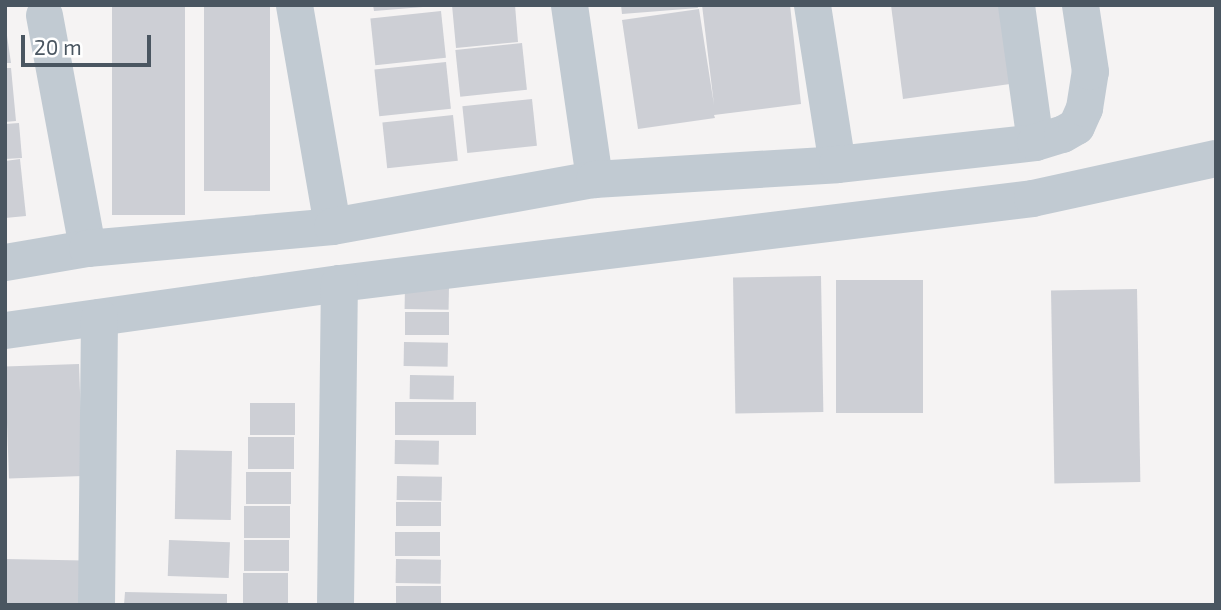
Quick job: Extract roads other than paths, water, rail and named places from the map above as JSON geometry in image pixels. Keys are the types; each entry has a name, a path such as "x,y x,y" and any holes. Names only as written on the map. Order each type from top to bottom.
{"street":[{"path":"294,5 332,226"},
{"path":"569,5 594,180"},
{"path":"812,5 837,164"},
{"path":"1016,5 1035,142"},
{"path":"5,262 86,248 332,226 594,180 837,164 1035,142 1062,134 1076,126 1084,108 1090,71 1080,5"},
{"path":"44,15 86,248"},
{"path":"5,330 339,283 1032,198 1216,158"},
{"path":"335,605 339,283"},
{"path":"96,605 99,317"}]}
